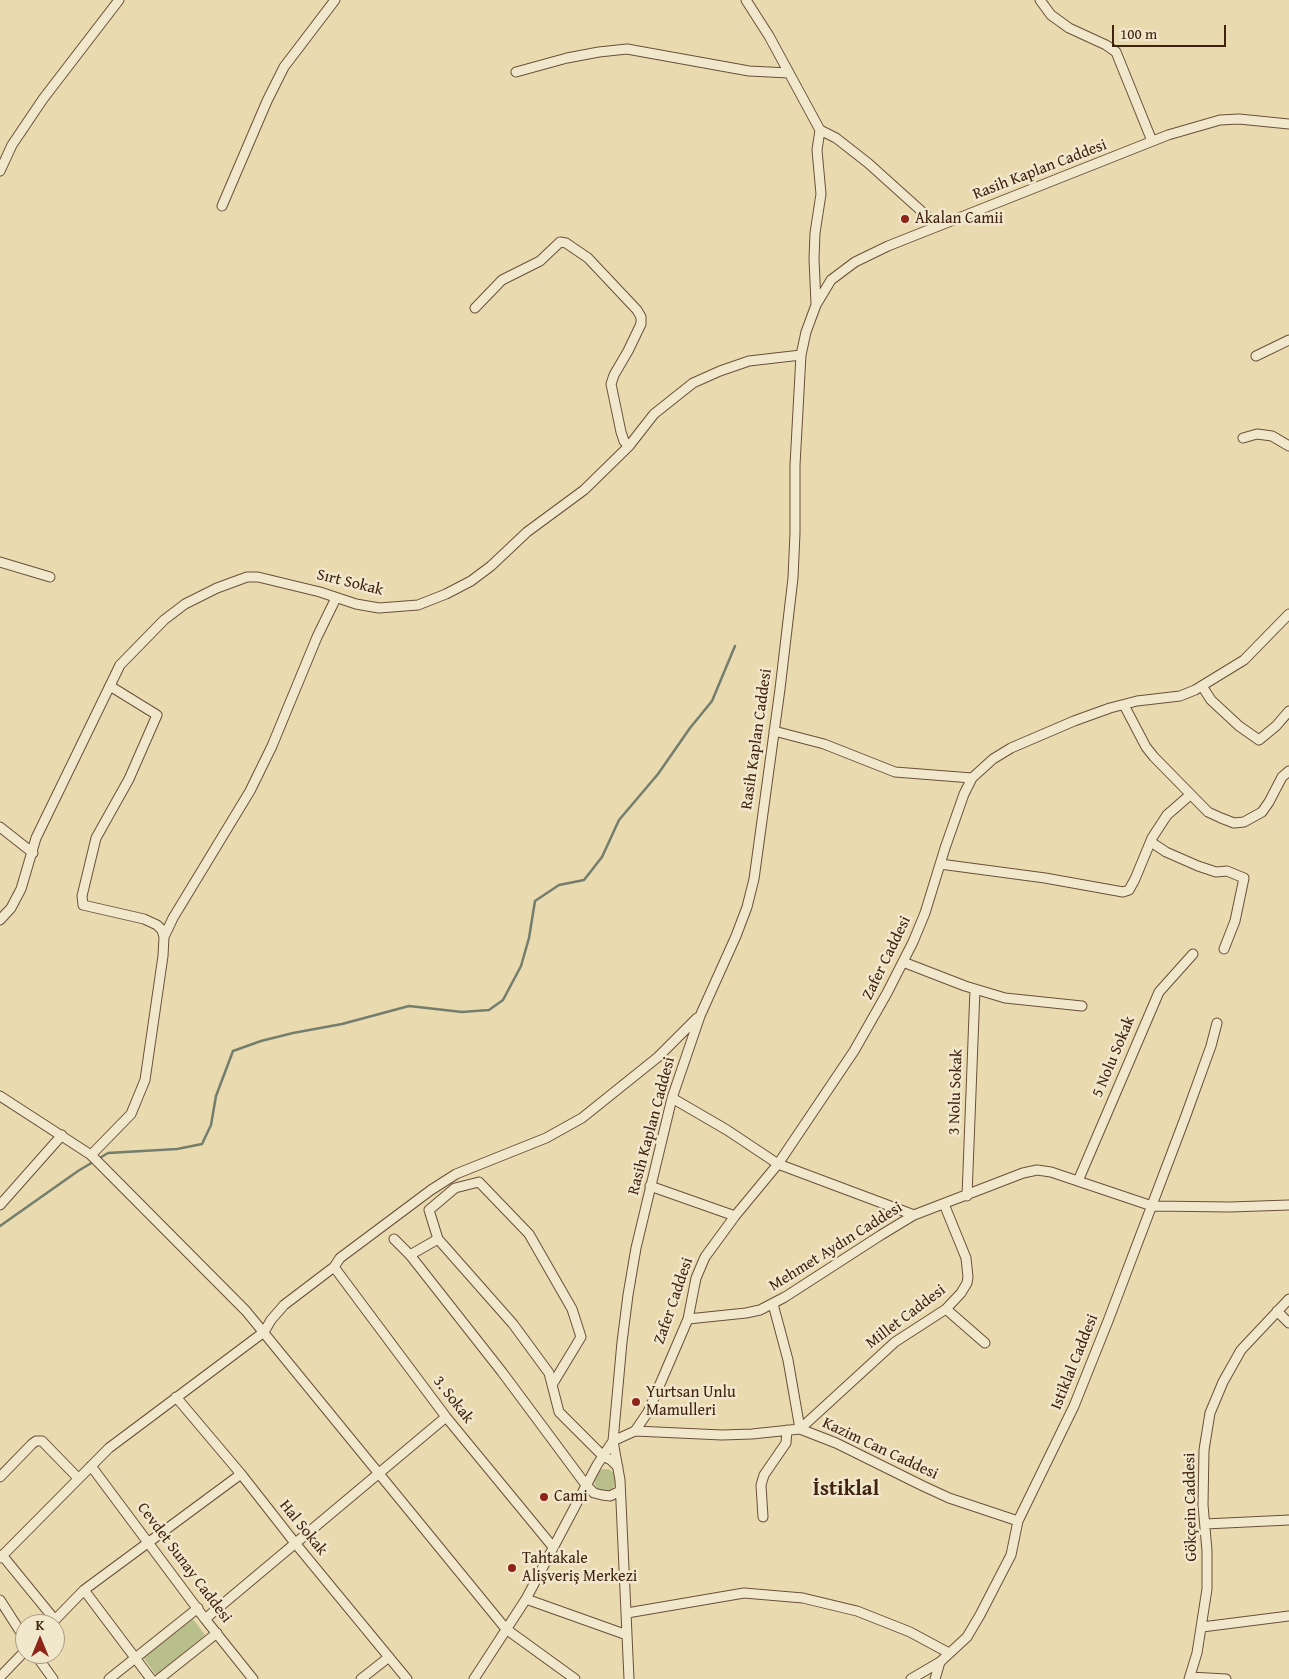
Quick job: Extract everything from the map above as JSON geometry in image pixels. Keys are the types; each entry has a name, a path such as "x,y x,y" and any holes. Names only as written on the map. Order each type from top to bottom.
{"street":[{"path":"0,171 12,145 42,99 120,0"},
{"path":"222,206 267,101 284,67 334,0"},
{"path":"746,0 769,36 820,130 836,138 868,162 938,226"},
{"path":"1040,0 1051,15 1069,28 1106,45 1116,52 1152,141"},
{"path":"516,72 567,58 627,49 749,71 789,73"},
{"name":"Rasih Kaplan Caddesi","path":"629,1679 620,1491 613,1441 628,1295 636,1248 672,1098 700,1016 747,907 754,879 793,578 795,464 801,355 806,332 816,305 831,280 855,262 888,246 1152,141 1220,120 1239,118 1289,124"},
{"path":"816,305 814,259 815,233 821,194 817,150 820,130"},
{"path":"474,308 502,280 534,266 560,242 566,243 588,258 637,310 641,317 641,324 611,384 621,432 629,446"},
{"path":"1256,356 1289,340"},
{"name":"Sırt Sokak","path":"0,920 11,908 21,889 36,838 120,665 164,620 185,604 217,588 247,577 258,576 302,587 356,604 379,608 418,605 446,594 470,581 491,566 527,532 584,490 629,446 654,414 693,383 720,370 749,361 801,355"},
{"path":"1243,438 1257,434 1272,436 1289,446"},
{"path":"0,562 50,577"},
{"path":"164,937 173,918 250,791 272,746 316,637 336,598"},
{"name":"Zafer Caddesi","path":"613,1441 635,1430 648,1412 688,1318 699,1269 735,1216 778,1164 854,1051 903,962 925,913 964,794 972,778 993,759 1011,748 1074,721 1124,704 1180,696 1202,686 1244,660 1289,614"},
{"path":"91,1155 131,1114 145,1080 163,956 164,937 162,930 157,925 144,919 82,905 82,896 96,838 129,779 157,715 110,686"},
{"path":"1202,686 1211,700 1239,726 1259,740 1276,726 1289,711"},
{"path":"1124,704 1146,747 1190,795 1208,812 1234,823 1244,822 1262,812 1282,777 1289,771"},
{"path":"774,731 824,744 895,772 972,778"},
{"path":"940,864 1045,878 1122,892 1129,890 1151,842 1167,815 1190,795"},
{"path":"0,827 33,853"},
{"path":"1151,842 1166,852 1198,866 1216,872 1227,871 1244,878 1235,921 1224,949"},
{"name":"5 Nolu Sokak","path":"1078,1181 1159,992 1193,954"},
{"path":"903,962 1005,998 1082,1006"},
{"name":"3 Nolu Sokak","path":"966,1196 976,989"},
{"path":"47,1614 1,1557 109,1448 264,1332 271,1320 284,1305 334,1268 340,1258 431,1190 456,1174 546,1138 582,1118 658,1057 700,1016"},
{"name":"Istiklal Caddesi","path":"911,1679 940,1662 966,1637 980,1615 1011,1555 1018,1521 1074,1406 1152,1206 1208,1055 1217,1023"},
{"path":"0,1096 91,1155 246,1311 506,1629 575,1679"},
{"path":"672,1098 728,1130 778,1164 914,1215"},
{"path":"0,1205 62,1136"},
{"name":"Mehmet Aydın Caddesi","path":"688,1318 760,1310 773,1304 914,1215 1023,1173 1037,1170 1051,1172 1152,1206 1230,1207 1289,1204"},
{"path":"552,1386 581,1338 572,1309 529,1234 479,1182 455,1188 429,1210 438,1239 513,1324 549,1373 552,1386 559,1412 603,1456 618,1467"},
{"path":"650,1186 735,1216"},
{"name":"Millet Caddesi","path":"800,1428 896,1342 946,1309 961,1293 968,1278 966,1258 944,1204"},
{"path":"410,1255 438,1239"},
{"path":"394,1240 410,1255 502,1372 586,1485 594,1493 602,1495 610,1496 620,1491"},
{"name":"3. Sokak","path":"334,1268 446,1417 553,1547"},
{"name":"Gökçein Caddesi","path":"1190,1678 1202,1627 1207,1589 1207,1551 1203,1505 1204,1450 1210,1413 1223,1382 1241,1350 1289,1298"},
{"path":"773,1304 788,1360 800,1428"},
{"path":"946,1309 985,1343"},
{"path":"1277,1311 1289,1323"},
{"name":"Hal Sokak","path":"176,1397 407,1679"},
{"path":"205,1619 446,1417"},
{"name":"Kazim Can Caddesi","path":"635,1430 722,1435 752,1434 800,1428 836,1443 950,1498 1018,1521"},
{"path":"763,1517 761,1485 764,1475 786,1443 787,1430"},
{"path":"2,1472 32,1444 36,1441 42,1441 78,1478"},
{"path":"474,1679 526,1599 586,1485 613,1441"},
{"name":"Cevdet Sunay Caddesi","path":"91,1466 205,1619 253,1679"},
{"path":"61,1614 84,1590 241,1474"},
{"path":"1204,1524 1289,1520"},
{"path":"84,1590 151,1679"},
{"path":"627,1613 744,1593 803,1598 857,1611 910,1632 950,1653"},
{"path":"526,1599 627,1635"},
{"path":"0,1600 15,1623"},
{"path":"110,1679 198,1608"},
{"path":"1202,1627 1289,1616"},
{"path":"159,1679 217,1633"},
{"path":"361,1679 389,1657"},
{"path":"0,1677 15,1661"},
{"path":"935,1679 940,1662"},
{"path":"42,1664 53,1679"},
{"path":"1190,1678 1226,1679"}],"green space":[{"path":"605,1469 613,1472 616,1480 613,1488 605,1491 597,1488 594,1480 597,1472"},
{"path":"193,1619 205,1635 156,1675 143,1657"}],"waterway":[{"path":"0,1226 78,1171 108,1153 177,1149 202,1144 211,1125 216,1096 233,1051 261,1041 342,1024 409,1006 462,1012 489,1010 503,1000 521,966 529,938 535,901 559,885 584,880 602,857 619,820 658,774 690,728 712,701 735,646"}],"place":[{"name":"Akalan Camii","path":"905,219"},
{"name":"Yurtsan Unlu Mamulleri","path":"636,1402"},
{"name":"Cami","path":"544,1497"},
{"name":"Tahtakale Alişveriş Merkezi","path":"512,1568"}],"district":[{"name":"İstiklal","path":"846,1490"}]}
